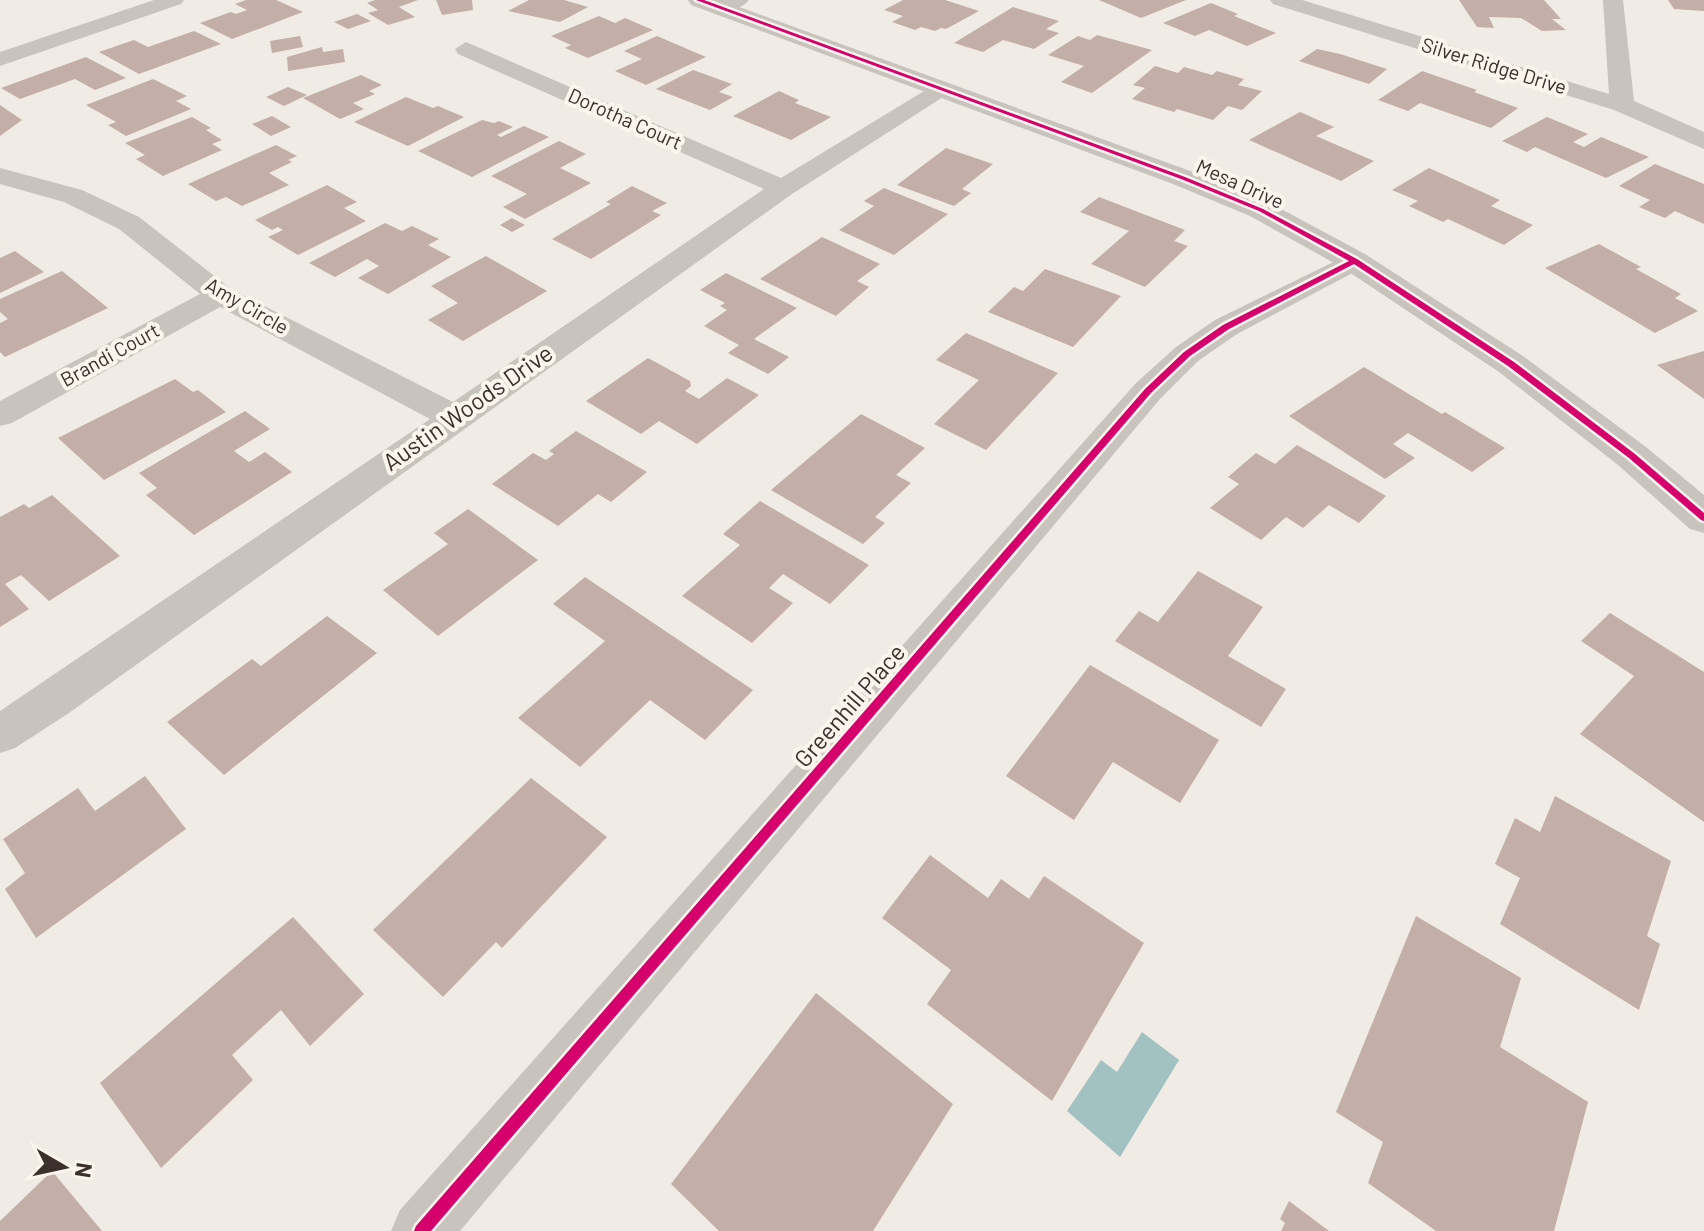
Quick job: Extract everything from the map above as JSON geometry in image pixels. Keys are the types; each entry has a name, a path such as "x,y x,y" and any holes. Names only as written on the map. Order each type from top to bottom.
{"street":[{"path":"0,59 174,0"},
{"name":"Silver Ridge Drive","path":"1280,0 1622,105 1704,141"},
{"path":"1613,0 1622,105"},
{"name":"Mesa Drive","path":"719,2 1261,210 1354,261 1511,364 1632,456 1704,518"},
{"name":"Dorotha Court","path":"466,49 783,188"},
{"name":"Austin Woods Drive","path":"0,734 54,700 783,188 942,90"},
{"name":"Amy Circle","path":"0,176 73,196 129,223 220,295 454,417"},
{"name":"Greenhill Place","path":"421,1231 1148,391 1187,354 1226,327 1354,261"},
{"name":"Brandi Court","path":"0,415 220,295"}],"water":[{"path":"1142,1032 1179,1060 1120,1157 1067,1111 1101,1060 1117,1072"}],"building":[{"path":"246,0 276,0 303,12 232,39 200,23 247,10 235,4"},
{"path":"375,0 418,0 399,7 415,17 388,25 368,13 378,10 367,3"},
{"path":"436,0 472,0 473,10 442,15"},
{"path":"529,0 564,0 588,7 560,22 508,11"},
{"path":"903,0 945,0 979,11 946,29 935,31 921,27 915,30 892,22 903,16 884,10"},
{"path":"1099,0 1186,0 1141,18"},
{"path":"1459,0 1544,0 1561,19 1552,19 1566,30 1542,31 1521,18 1489,17 1494,28 1477,27"},
{"path":"1668,0 1704,0 1704,11 1674,9"},
{"path":"1211,3 1276,33 1247,46 1209,30 1195,36 1163,23"},
{"path":"1013,7 1059,21 1046,29 1059,33 1034,49 1003,40 983,52 954,43"},
{"path":"357,14 371,21 348,29 334,22"},
{"path":"599,16 615,23 625,18 653,30 588,58 565,48 571,45 551,36"},
{"path":"194,31 221,44 139,74 99,52 134,40 148,47"},
{"path":"1097,35 1152,50 1092,93 1061,82 1084,66 1048,55 1078,36 1090,40"},
{"path":"300,36 303,47 272,53 270,41"},
{"path":"657,36 706,57 646,85 615,71 642,59 624,51"},
{"path":"322,47 323,52 343,49 345,62 288,71 287,57"},
{"path":"1317,49 1387,69 1369,84 1299,61"},
{"path":"86,57 126,78 95,90 75,79 20,99 1,88"},
{"path":"1155,66 1178,73 1184,67 1212,75 1217,71 1244,79 1238,85 1262,91 1242,110 1228,106 1213,120 1177,109 1174,112 1132,99 1145,88 1133,85"},
{"path":"693,70 732,84 719,92 733,97 710,110 656,89"},
{"path":"1422,71 1518,108 1491,128 1420,103 1408,111 1378,100"},
{"path":"361,75 382,85 369,91 375,94 353,103 364,109 340,119 303,98"},
{"path":"153,79 187,96 176,101 191,109 126,136 108,125 116,122 86,105"},
{"path":"288,87 307,95 284,106 266,97"},
{"path":"779,91 799,100 795,103 831,117 791,140 733,116"},
{"path":"406,97 464,117 408,146 354,122"},
{"path":"0,105 22,120 0,136"},
{"path":"1300,112 1334,127 1316,136 1374,161 1341,181 1249,140"},
{"path":"272,116 291,127 271,136 252,124"},
{"path":"192,117 211,128 206,130 222,140 212,144 222,150 163,176 136,159 145,155 125,143"},
{"path":"1547,117 1588,134 1573,142 1584,147 1601,137 1649,157 1606,178 1535,147 1527,152 1502,141"},
{"path":"482,120 499,121 513,127 497,135 501,137 524,126 549,137 472,177 418,151"},
{"path":"559,141 586,154 560,168 591,183 525,219 503,207 527,194 491,176"},
{"path":"276,145 297,156 288,160 292,162 269,173 289,185 242,206 226,197 216,201 188,184"},
{"path":"946,148 993,164 962,189 971,193 954,206 897,185"},
{"path":"1655,164 1704,184 1704,224 1675,211 1665,218 1639,207 1650,200 1619,186"},
{"path":"1429,168 1500,200 1491,206 1533,225 1504,245 1448,219 1443,222 1409,206 1418,201 1392,190"},
{"path":"327,185 357,202 344,208 366,221 298,255 268,237 283,230 278,227 272,230 255,220"},
{"path":"632,186 667,203 652,211 661,215 591,259 552,239 611,204 606,202"},
{"path":"884,188 948,214 894,255 839,230 874,206 864,201"},
{"path":"1099,197 1185,230 1174,241 1188,246 1145,287 1091,264 1129,231 1080,212"},
{"path":"512,218 525,225 512,232 500,225"},
{"path":"385,223 402,231 412,226 439,239 428,245 451,257 388,294 358,278 379,266 367,259 335,277 309,263"},
{"path":"822,237 880,264 857,281 869,287 836,316 760,279"},
{"path":"1599,244 1681,294 1675,298 1698,311 1655,333 1545,268"},
{"path":"15,251 44,272 0,293 0,258"},
{"path":"486,256 547,291 463,341 428,320 458,303 431,286"},
{"path":"1045,269 1121,296 1073,347 988,312 1014,287 1023,291"},
{"path":"62,271 108,308 5,357 0,352 0,323 8,319 0,312 0,299"},
{"path":"726,273 797,308 754,339 789,357 768,374 728,353 739,345 704,326 727,310 720,306 725,303 700,290"},
{"path":"966,333 1058,373 986,450 934,424 979,380 936,360"},
{"path":"1704,351 1704,399 1657,365"},
{"path":"648,358 690,381 691,386 685,391 699,399 727,378 759,395 697,444 659,421 641,434 586,401"},
{"path":"1364,367 1505,448 1472,472 1408,433 1393,444 1415,458 1385,479 1289,416"},
{"path":"175,379 193,392 198,390 226,412 104,480 58,438"},
{"path":"245,411 270,429 234,451 249,462 265,452 292,472 194,535 146,495 157,488 139,473"},
{"path":"861,414 925,448 896,475 911,483 875,517 885,523 863,544 771,490"},
{"path":"576,431 647,472 611,502 598,494 558,526 492,484 533,453 546,460 554,454 549,451"},
{"path":"1297,445 1386,496 1359,523 1329,505 1303,528 1286,517 1261,540 1210,508 1239,484 1228,477 1256,453 1275,464"},
{"path":"52,495 120,556 49,601 21,575 5,584 29,609 0,627 0,517 24,504 29,508"},
{"path":"760,501 869,565 830,604 783,574 769,588 793,603 752,643 682,596 740,545 723,534"},
{"path":"468,509 538,560 438,636 383,590 448,544 434,533"},
{"path":"1198,571 1263,607 1228,656 1286,689 1261,727 1115,641 1139,611 1158,622"},
{"path":"585,577 753,690 705,740 650,700 580,767 518,718 605,641 553,604"},
{"path":"1610,613 1704,672 1704,822 1580,734 1634,676 1581,641"},
{"path":"327,616 377,653 224,775 167,722 252,659 261,666"},
{"path":"1090,665 1219,740 1180,803 1113,762 1074,820 1006,776"},
{"path":"145,776 186,829 36,938 5,889 25,873 3,839 78,788 95,811"},
{"path":"531,778 607,837 502,948 496,942 443,997 373,930"},
{"path":"1555,796 1671,861 1647,936 1660,944 1639,1010 1500,924 1520,878 1495,864 1515,818 1540,832"},
{"path":"930,855 988,898 1001,879 1029,899 1044,876 1144,943 1052,1101 927,1004 951,970 882,918"},
{"path":"1416,916 1521,978 1500,1047 1588,1102 1554,1231 1436,1231 1368,1183 1383,1142 1336,1112"},
{"path":"293,917 364,994 310,1046 281,1010 232,1055 253,1080 161,1168 100,1083"},
{"path":"816,993 953,1104 873,1231 719,1231 671,1184"},
{"path":"52,1171 102,1231 0,1231 0,1221"},
{"path":"1289,1201 1329,1231 1281,1231 1285,1223 1280,1219"}],"cycle path":[{"path":"699,0 1183,178 1261,210 1354,261 1511,364 1632,456 1704,518"},
{"path":"421,1231 1148,391 1187,354 1226,327 1354,261"}]}
